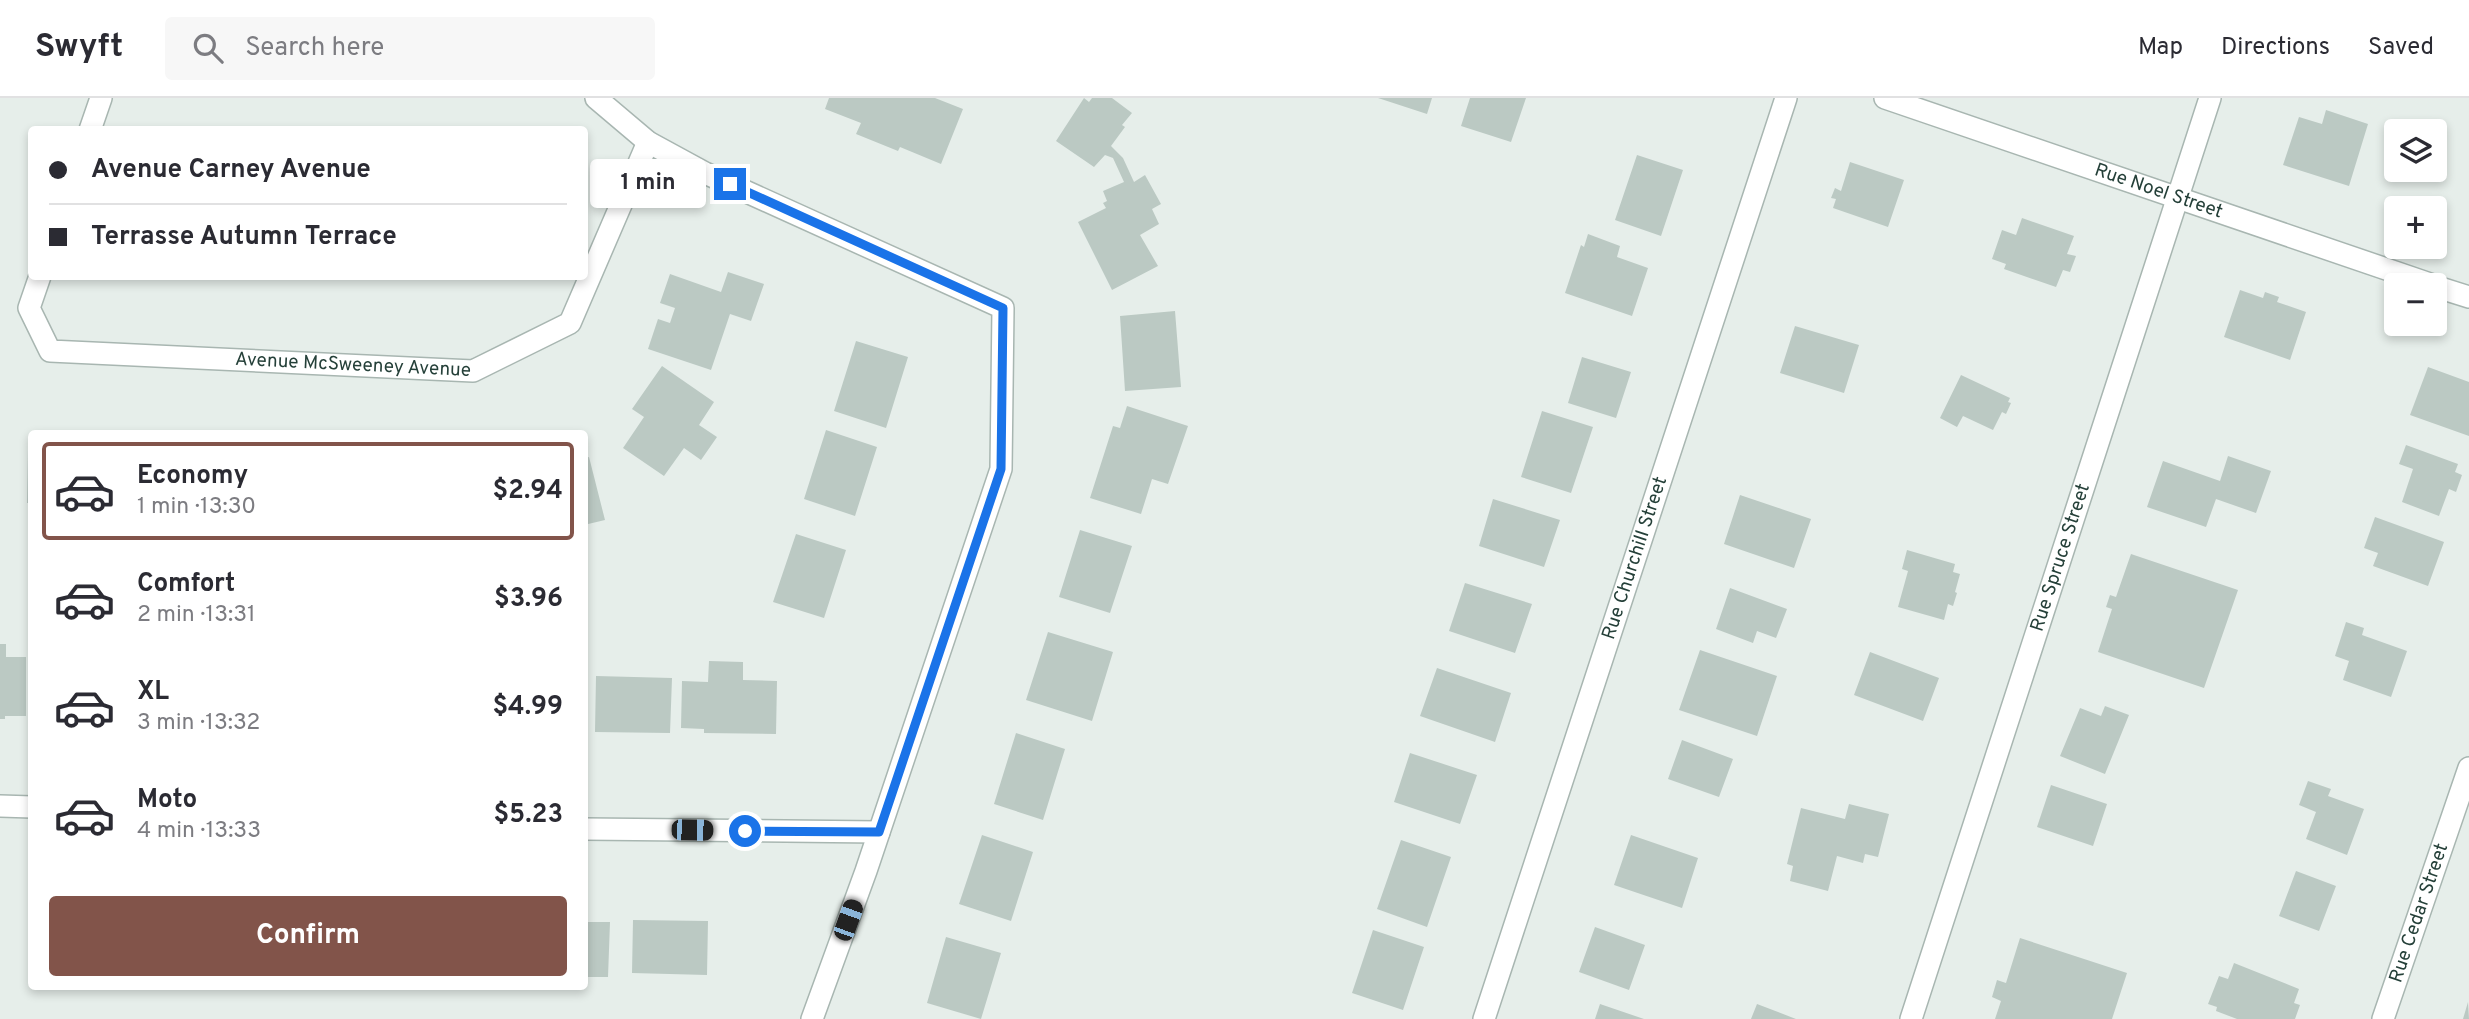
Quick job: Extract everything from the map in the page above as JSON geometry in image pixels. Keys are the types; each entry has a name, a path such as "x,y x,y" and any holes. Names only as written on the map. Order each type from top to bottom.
{"street":[{"path":"91,126 101,98"},
{"path":"596,98 648,142 705,173 1003,308 1001,469 879,832 812,1019"},
{"name":"Rue Churchill Street","path":"1484,1019 1786,98"},
{"name":"Rue Noel Street","path":"1885,98 2398,273"},
{"name":"Rue Spruce Street","path":"1911,1019 2210,98"},
{"name":"Avenue McSweeney Avenue","path":"39,280 29,308 50,351 473,372 570,323 648,142"},
{"name":"Rue Noel Street","path":"2447,289 2469,297"},
{"name":"Rue Cedar Street","path":"2383,1019 2469,768"},
{"path":"0,806 28,807"},
{"path":"588,829 879,832"}],"building":[{"path":"829,98 935,98 963,109 941,164 900,147 898,151 856,134 861,123 825,109"},
{"path":"1084,98 1089,102 1092,98 1112,98 1132,113 1111,146 1123,158 1134,182 1145,175 1161,204 1152,209 1159,224 1140,235 1158,266 1112,290 1078,222 1106,208 1103,203 1107,201 1103,191 1124,182 1113,158 1105,155 1094,167 1056,141"},
{"path":"1378,98 1432,98 1427,114"},
{"path":"1470,98 1526,98 1511,142 1461,126"},
{"path":"2326,110 2368,124 2349,186 2283,165 2299,117 2322,124"},
{"path":"1637,155 1683,170 1661,236 1615,220"},
{"path":"1850,162 1904,180 1888,227 1833,208 1836,199 1831,198 1835,188 1841,191"},
{"path":"2022,218 2074,236 2067,254 2076,256 2070,272 2063,270 2056,287 2004,269 2006,264 1992,259 2002,230 2016,235"},
{"path":"1588,234 1620,246 1617,257 1648,268 1632,316 1565,293 1581,245 1584,247"},
{"path":"728,272 764,284 751,321 730,314 711,370 648,349 658,319 670,323 675,308 660,303 670,274 721,292"},
{"path":"2240,290 2263,298 2265,292 2279,297 2277,302 2306,312 2290,360 2224,337"},
{"path":"1175,311 1181,387 1125,391 1120,316"},
{"path":"1795,326 1859,345 1844,393 1780,373"},
{"path":"856,341 908,357 886,428 834,411"},
{"path":"1582,357 1631,372 1616,418 1568,403"},
{"path":"662,366 714,402 699,425 717,437 701,460 684,448 664,476 623,448 644,417 632,409"},
{"path":"2428,367 2469,382 2469,436 2410,415"},
{"path":"1961,375 2010,398 2008,402 2011,403 2006,414 2002,412 1993,430 1963,416 1957,427 1940,418"},
{"path":"1127,406 1188,426 1168,484 1152,479 1141,514 1090,498 1113,426 1120,428"},
{"path":"1542,411 1593,427 1571,493 1521,477"},
{"path":"826,430 877,447 855,516 804,499"},
{"path":"2406,445 2458,464 2455,472 2462,475 2456,492 2449,489 2439,516 2402,502 2413,469 2399,464"},
{"path":"2228,456 2271,471 2256,513 2216,499 2206,527 2147,507 2163,461 2220,481"},
{"path":"588,457 605,520 588,524"},
{"path":"1740,495 1811,519 1794,568 1724,544"},
{"path":"1493,499 1560,520 1544,567 1479,546"},
{"path":"2375,517 2444,542 2428,586 2373,566 2378,553 2364,548"},
{"path":"1080,530 1132,546 1110,613 1059,597"},
{"path":"796,534 846,550 824,618 773,602"},
{"path":"1907,550 1955,564 1953,572 1960,574 1955,592 1957,593 1953,606 1948,604 1944,620 1898,607 1908,571 1902,569"},
{"path":"2131,554 2238,590 2204,688 2098,652 2112,609 2106,607 2110,595 2116,597"},
{"path":"1465,583 1532,604 1515,653 1449,631"},
{"path":"1730,588 1787,609 1776,638 1757,631 1753,643 1716,629"},
{"path":"2346,622 2364,628 2362,635 2407,651 2391,697 2343,680 2349,661 2335,656"},
{"path":"1048,632 1113,652 1092,721 1026,700"},
{"path":"0,644 6,644 6,657 26,657 26,716 5,716 5,719 0,719"},
{"path":"1700,650 1777,676 1757,736 1679,710"},
{"path":"1870,652 1939,678 1923,721 1854,695"},
{"path":"709,661 743,662 743,680 777,681 776,734 704,733 704,729 681,728 682,681 708,682"},
{"path":"1437,668 1511,693 1495,742 1420,716"},
{"path":"596,676 672,678 670,733 595,732"},
{"path":"2105,706 2129,715 2105,774 2060,756 2080,708 2101,716"},
{"path":"1016,733 1065,749 1043,820 994,804"},
{"path":"1682,740 1733,759 1719,797 1668,779"},
{"path":"1410,753 1477,775 1460,824 1394,802"},
{"path":"2308,781 2331,789 2328,796 2364,809 2347,855 2306,839 2316,812 2299,805"},
{"path":"2051,785 2107,804 2093,846 2037,827"},
{"path":"1849,804 1889,814 1878,857 1865,854 1863,863 1837,856 1828,891 1790,881 1793,866 1787,864 1801,808 1845,819"},
{"path":"982,835 1033,852 1011,921 959,904"},
{"path":"1631,835 1698,858 1682,908 1614,885"},
{"path":"1401,840 1451,857 1427,927 1377,909"},
{"path":"2296,871 2336,886 2319,931 2279,916"},
{"path":"633,920 708,921 707,975 632,973"},
{"path":"588,922 610,922 608,977 588,977"},
{"path":"1595,927 1645,945 1629,990 1579,972"},
{"path":"1373,930 1424,947 1403,1010 1352,993"},
{"path":"946,937 1001,953 981,1019 927,1003"},
{"path":"2020,938 2127,973 2112,1019 1995,1019 2001,1001 1992,997 1997,980 2006,983"},
{"path":"2234,963 2299,989 2294,1003 2300,1005 2295,1019 2237,1019 2216,1011 2217,1007 2208,1004 2219,976 2228,979"},
{"path":"2468,1002 2469,1019 2463,1019"},
{"path":"1600,1004 1644,1019 1595,1019"},
{"path":"1757,1004 1796,1019 1751,1019"}],"route":[{"path":"730,184 1003,308 1001,469 879,832 745,831"}]}
